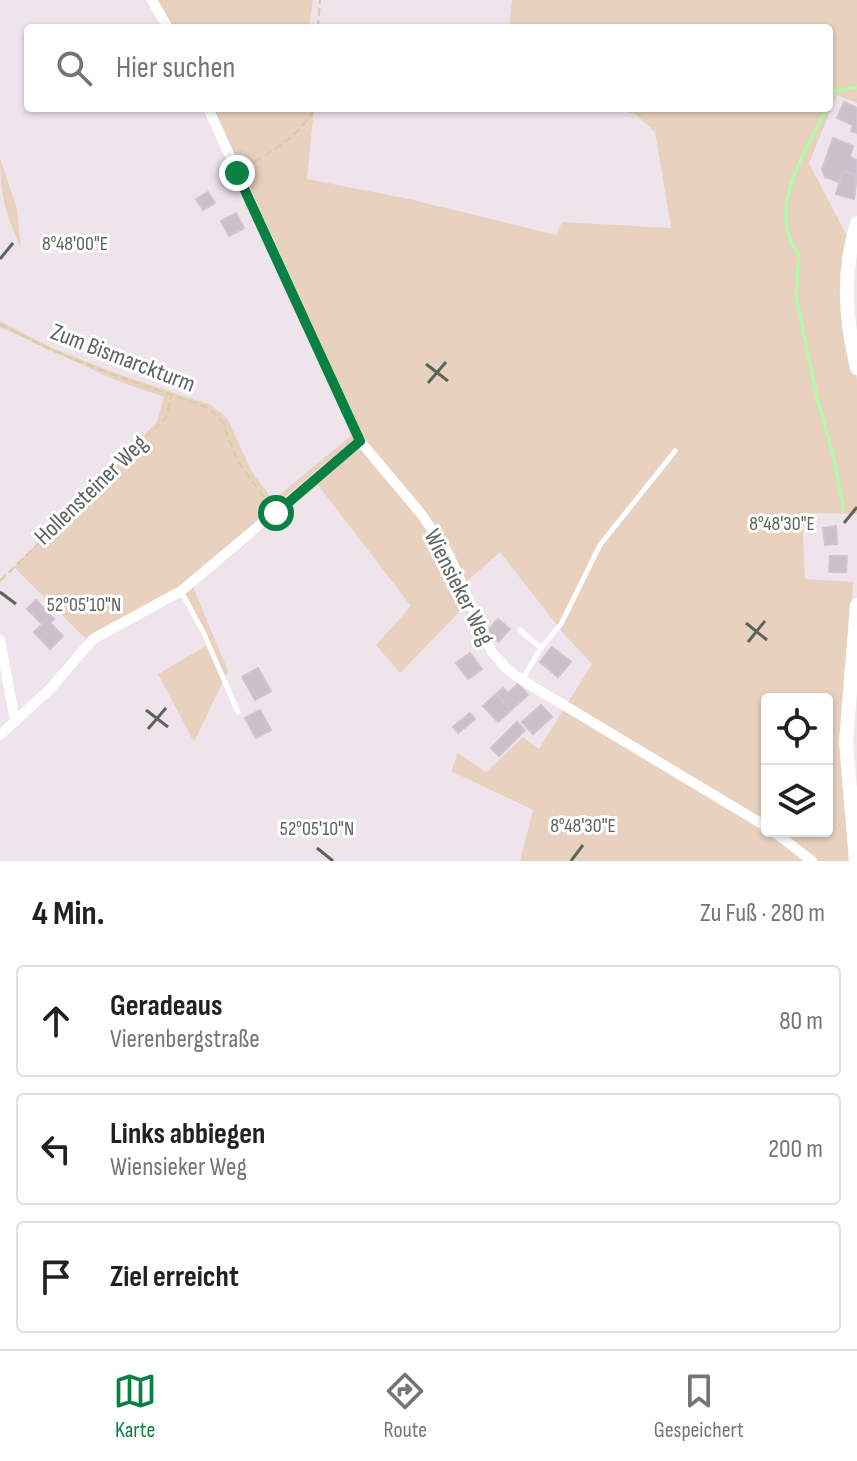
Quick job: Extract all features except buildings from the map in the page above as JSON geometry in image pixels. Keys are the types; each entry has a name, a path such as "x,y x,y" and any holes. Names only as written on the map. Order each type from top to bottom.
{"main road":[{"path":"857,223 852,259 845,274 848,324 857,368"},
{"path":"856,861 846,742 857,605"}],"street":[{"path":"152,0 166,24"},
{"name":"Wiensieker Weg","path":"210,112 360,441 429,525 449,555 492,652 522,680 761,823"},
{"path":"0,735 50,689 93,639 181,591 360,441"},
{"path":"0,640 15,721"},
{"path":"781,837 812,861"}],"lane":[{"path":"522,680 541,648 561,624 600,545 675,451"},
{"path":"181,591 238,712"},
{"path":"520,630 541,648"}],"path":[{"path":"318,24 320,0"},
{"path":"237,173 306,125 313,112"},
{"name":"Zum Bismarckturm","path":"0,324 49,349 209,408 222,421 237,460 276,513"},
{"name":"Hollensteiner Weg","path":"0,581 166,418 171,395"}],"shaded area":[{"path":"156,0 313,0 310,24 169,24"},
{"path":"512,0 857,0 857,103 837,95 833,105 833,24 509,24"},
{"path":"212,112 314,112 307,179 409,199 556,235 562,222 671,228 655,132 635,114 626,112 830,112 809,163 848,238 845,325 857,380 857,514 802,513 805,579 853,582 841,739 849,861 520,861 533,810 451,771 458,753 486,772 523,737 539,749 592,664 563,633 500,552 464,584 452,558 362,439"},
{"path":"0,158 17,209 21,249 5,205"},
{"path":"0,321 50,347 115,373 211,405 227,418 252,472 273,500 352,435 418,515 443,554 466,605 400,673 376,645 411,606 318,485 193,587 228,671 194,742 158,674 206,646 182,594 87,640 14,567 157,422 164,397 115,380 0,327"}],"waterway":[{"path":"833,95 835,91 857,87"},
{"path":"825,112 792,181 786,220 789,238 799,254 796,295 844,510"}],"route":[{"path":"237,173 360,441 276,513"}]}
